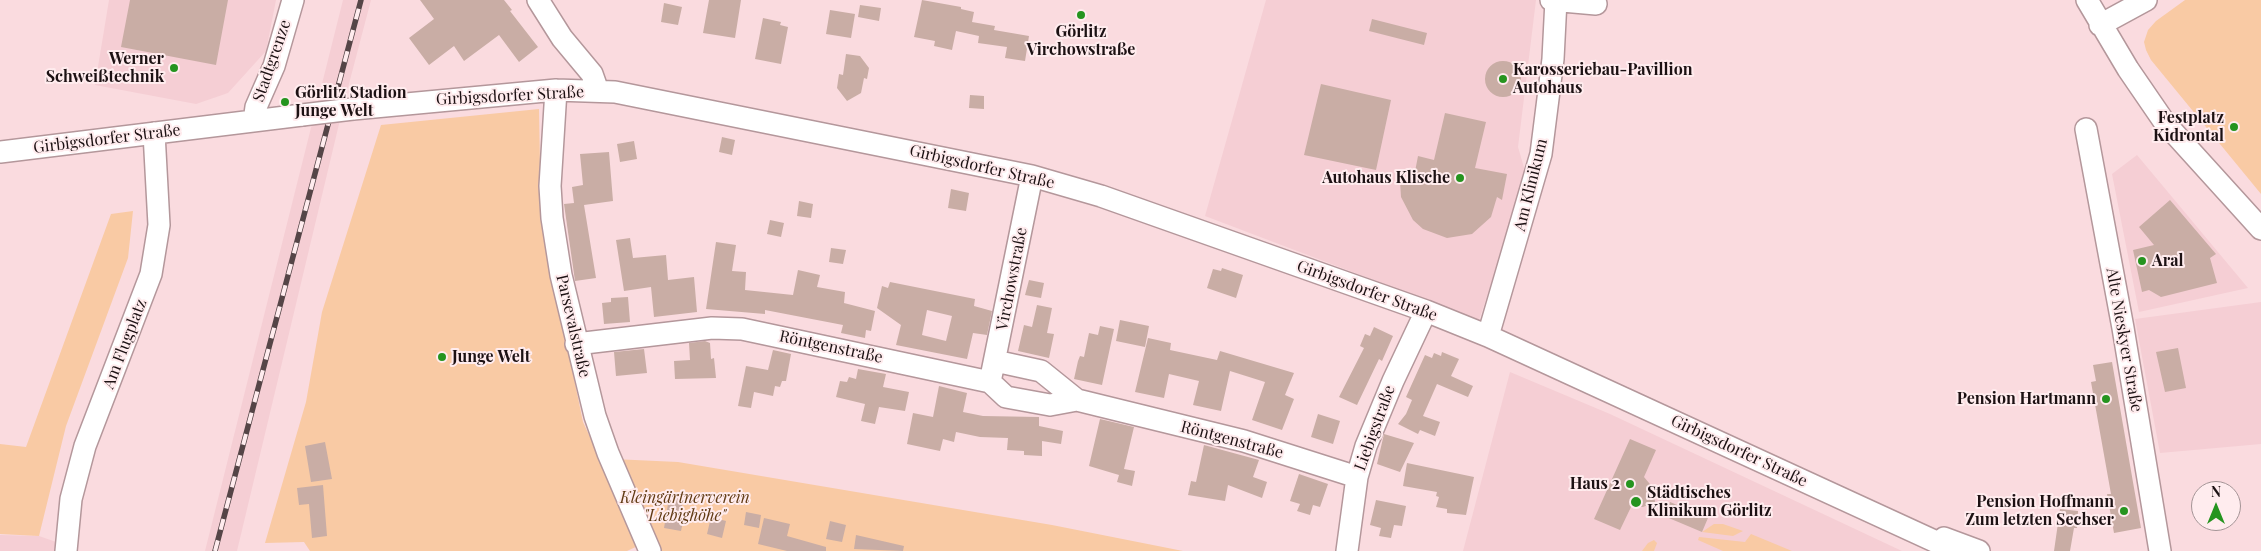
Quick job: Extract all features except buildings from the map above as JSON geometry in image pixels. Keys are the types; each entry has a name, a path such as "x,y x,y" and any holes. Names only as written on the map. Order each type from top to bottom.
{"street":[{"name":"Stadtgrenze","path":"254,121 256,107 274,66 293,0"},
{"path":"538,0 562,38 592,74 598,86 598,91"},
{"path":"1554,0 1596,4"},
{"name":"Am Klinikum","path":"1488,336 1541,154 1553,59 1554,0"},
{"path":"2087,0 2100,25 2165,123 2261,230"},
{"path":"2100,25 2146,0"},
{"name":"Girbigsdorfer Straße","path":"0,152 353,109 556,90 598,91 675,104 1032,176 1101,196 1426,311 1488,336 1956,551"},
{"name":"Parsevalstraße","path":"556,90 550,186 552,218 561,275 576,344 595,416 608,453 650,551"},
{"name":"Alte Nieskyer Straße","path":"2086,130 2123,328 2160,551"},
{"name":"Am Flugplatz","path":"66,551 71,499 85,446 152,274 159,224 154,133"},
{"name":"Virchowstraße","path":"990,382 1032,176"},
{"name":"Liebigstraße","path":"1346,551 1357,477 1366,446 1393,381 1426,311"},
{"name":"Röntgenstraße","path":"576,344 712,328 742,329 990,382 1006,397 1050,405 1076,400 1244,441 1357,477"},
{"name":"Röntgenstraße","path":"995,361 1041,371 1076,400"},
{"name":"Girbigsdorfer Straße","path":"1905,528 1957,541 1979,551"}],"shaded area":[{"name":"Werner Schweißtechnik","path":"109,0 276,0 266,51 228,93 196,104 95,85"},
{"path":"343,0 371,0 345,99 237,551 205,551"},
{"path":"1266,0 1536,0 1518,147 1525,171 1525,182 1479,320 1205,216"},
{"path":"2137,155 2248,288 2139,312 2112,174"},
{"path":"2261,302 2261,444 2160,453 2135,319"},
{"name":"Städtisches Klinikum Görlitz","path":"1510,372 1610,414 1902,551 1463,551"},
{"path":"0,535 39,536 59,543 59,551 0,551"}],"green space":[{"name":"Festplatz Kidrontal","path":"2185,0 2261,0 2261,194 2151,60 2146,50 2144,42 2148,30 2156,21"},
{"name":"Junge Welt","path":"539,109 541,219 583,422 640,545 627,551 310,551 304,542 265,543 306,402 322,312 381,125"},
{"path":"133,211 128,258 66,426 39,536 0,534 0,444 26,447 111,214"},
{"name":"Kleingärtnerverein \"Liebighöhe\"","path":"613,459 678,462 1052,525 1183,551 656,551"},
{"path":"1714,524 1723,524 1743,531 1733,536 1702,532"},
{"path":"1751,534 1792,551 1723,551 1698,540 1699,537 1745,542"},
{"path":"1654,540 1657,543 1654,551 1642,551 1648,543"}],"railway":[{"path":"215,551 361,0"}],"place":[{"name":"Görlitz Virchowstraße","path":"1081,15"},
{"name":"Werner Schweißtechnik","path":"174,68"},
{"name":"Karosseriebau-Pavillion Autohaus","path":"1503,79"},
{"name":"Görlitz Stadion Junge Welt","path":"285,102"},
{"name":"Festplatz Kidrontal","path":"2234,127"},
{"name":"Autohaus Klische","path":"1460,178"},
{"name":"Aral","path":"2142,261"},
{"name":"Junge Welt","path":"442,357"},
{"name":"Pension Hartmann","path":"2106,399"},
{"name":"Haus 2","path":"1630,484"},
{"name":"Städtisches Klinikum Görlitz","path":"1636,502"},
{"name":"Pension Hoffmann Zum letzten Sechser","path":"2124,511"}]}
